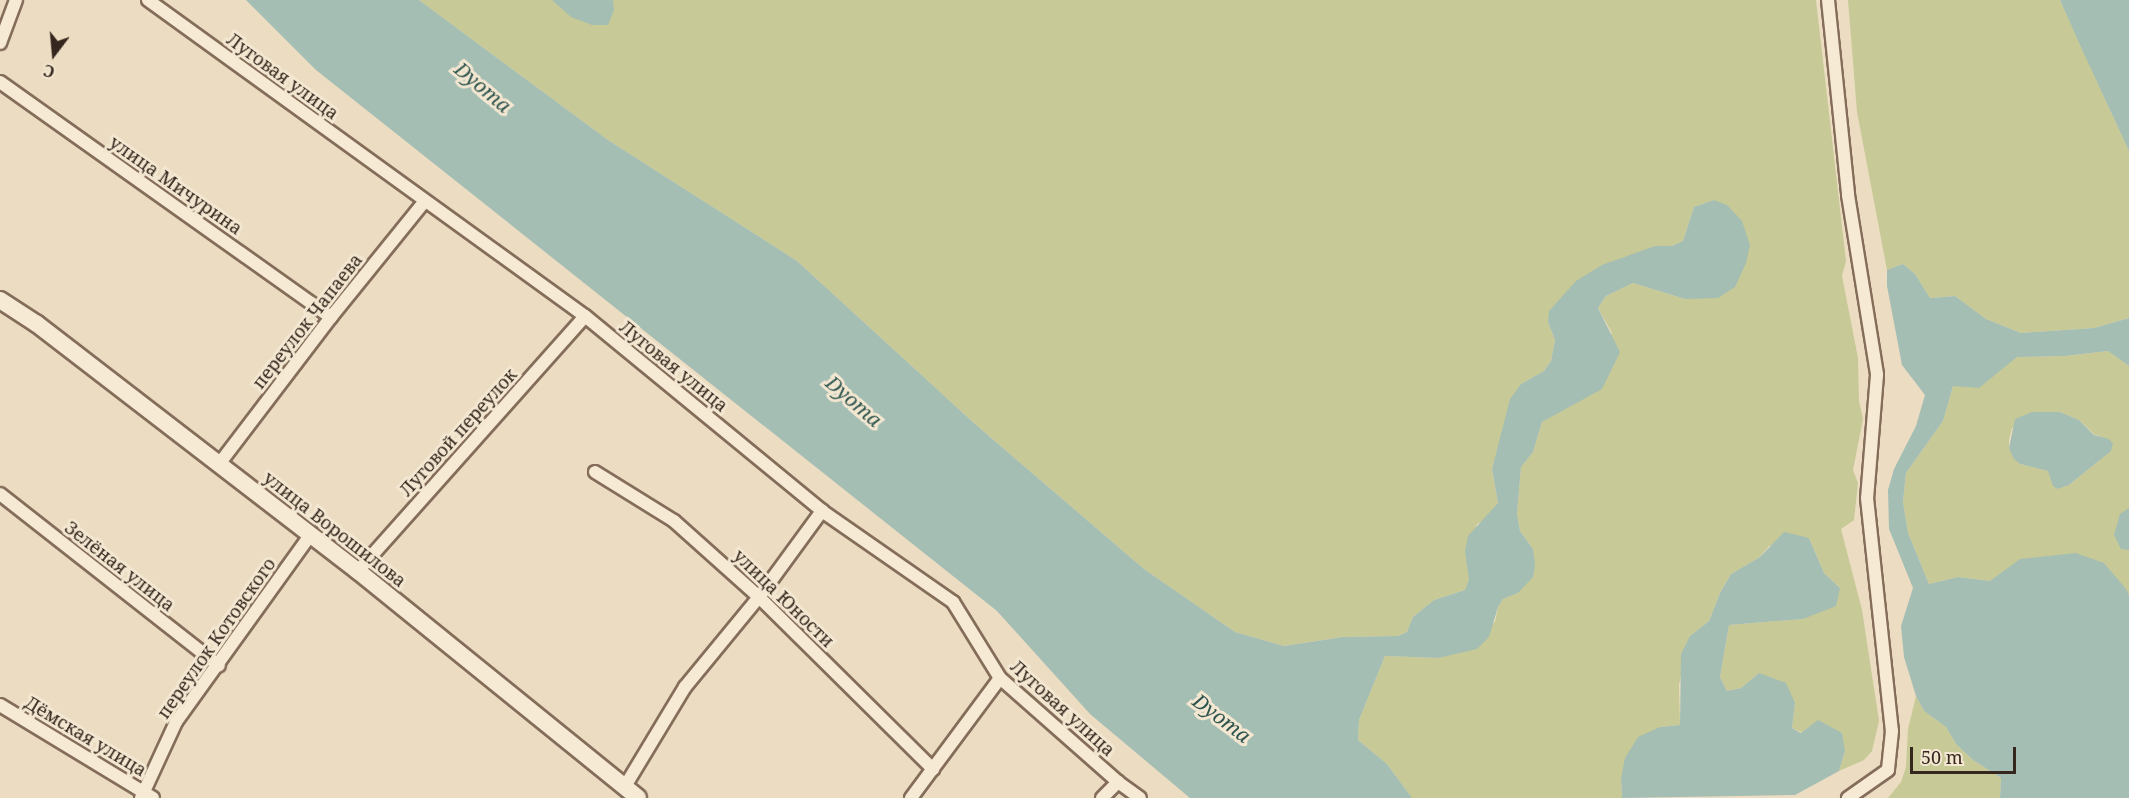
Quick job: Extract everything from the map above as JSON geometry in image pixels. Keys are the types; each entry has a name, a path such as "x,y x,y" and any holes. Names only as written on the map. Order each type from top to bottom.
{"street":[{"path":"0,43 16,0"},
{"name":"Луговая улица","path":"148,0 424,202 585,316 822,511 953,602 1000,678 1118,782 1140,798"},
{"path":"1828,0 1848,195 1877,375 1867,498 1892,731 1888,770 1848,798"},
{"name":"улица Мичурина","path":"0,82 331,317"},
{"name":"переулок Чапаева","path":"219,464 331,317 424,202"},
{"name":"улица Ворошилова","path":"0,300 37,324 358,571 638,798"},
{"name":"Луговой переулок","path":"358,571 585,316"},
{"name":"улица Юности","path":"596,472 674,521 759,597 933,769"},
{"name":"Зелёная улица","path":"0,494 219,666"},
{"path":"624,788 685,687 759,597 822,511"},
{"name":"переулок Котовского","path":"146,796 176,722 219,666 310,534"},
{"path":"911,798 1000,678"},
{"name":"Дёмская улица","path":"0,705 146,796"},
{"path":"1102,798 1118,782"}],"green space":[{"path":"419,0 1816,0 1846,261 1842,276 1858,358 1859,401 1863,419 1853,470 1858,483 1854,520 1841,529 1862,610 1879,721 1872,751 1864,760 1839,771 1845,751 1792,728 1795,703 1759,673 1741,688 1727,691 1720,677 1729,625 1803,619 1840,588 1824,573 1809,538 1769,546 1760,557 1731,574 1720,593 1709,621 1690,636 1679,685 1680,725 1660,727 1621,778 1622,798 1412,798 1387,764 1358,740 1359,720 1385,656 1438,658 1495,622 1498,607 1503,599 1518,593 1533,549 1520,531 1517,514 1521,467 1533,452 1542,422 1555,414 1612,333 1598,308 1606,296 1633,283 1685,299 1714,200 1694,207 1683,241 1672,246 1655,246 1548,322 1555,340 1551,361 1544,371 1521,384 1506,419 1492,469 1498,503 1486,519 1477,524 1467,565 1470,580 1465,590 1434,600 1413,617 1407,632 1398,636 1343,637 1284,646 1235,632 1144,569 975,424 797,261 608,140"},
{"path":"1848,0 2060,0 2129,151 2129,318 2094,328 2021,333 1986,319 1955,296 1930,298 1915,274 1903,264 1887,270 1857,112"},
{"path":"2108,351 2129,366 2129,595 2104,563 2001,575 1990,581 1958,577 1929,584 1908,533 1903,502 1906,473 1943,421 1953,386 2003,367 2017,357 2065,356","holes":["2060,412 2079,420 2095,435 2100,436 2100,460 2069,485 2058,489 2048,471 2020,464 2009,448 2012,428"]},
{"path":"1916,696 1924,711 1946,727 1956,744 1973,760 2001,778 2000,798 1888,798 1901,782 1906,767 1908,729"}],"water":[{"name":"Dyoma","path":"246,0 419,0 608,140 797,261 975,424 1144,569 1235,632 1284,646 1343,637 1398,636 1407,632 1413,617 1434,600 1465,590 1469,580 1465,551 1468,536 1498,503 1492,469 1510,399 1521,384 1544,371 1551,361 1555,340 1548,322 1549,311 1576,281 1602,265 1655,246 1672,246 1683,241 1694,207 1714,200 1727,205 1742,221 1750,245 1746,263 1735,287 1718,298 1685,299 1633,283 1606,296 1598,308 1620,352 1602,389 1542,422 1533,452 1521,467 1517,514 1520,531 1533,549 1535,565 1533,577 1518,593 1503,599 1498,607 1489,637 1477,649 1438,658 1385,656 1359,720 1358,740 1387,764 1412,798 1190,798 1090,714 997,611 316,70"},
{"path":"552,0 613,0 614,10 608,25 592,25 571,17"},
{"path":"2060,0 2129,0 2129,151 2080,45"},
{"path":"1903,264 1915,274 1930,298 1955,296 1986,319 2021,333 2094,328 2129,318 2129,366 2108,351 2065,356 2017,357 1979,388 1953,386 1943,421 1906,473 1903,502 1908,533 1929,584 1958,577 1990,581 2020,559 2076,553 2104,563 2126,589 2129,595 2129,798 2000,798 2001,778 1973,760 1956,744 1946,727 1924,711 1916,696 1904,657 1901,626 1913,588 1889,529 1888,490 1894,469 1916,426 1925,395 1902,365 1887,286 1887,270"},
{"path":"2032,412 2060,412 2079,420 2094,435 2109,439 2113,444 2111,451 2069,485 2058,489 2053,486 2048,471 2020,464 2014,459 2009,448 2015,419"},
{"path":"2129,508 2129,550 2121,549 2114,535 2120,514"},
{"path":"1784,532 1809,538 1824,573 1840,588 1836,606 1803,619 1729,625 1720,677 1727,691 1741,688 1759,673 1786,683 1795,703 1792,728 1801,733 1818,720 1842,733 1845,751 1839,771 1795,795 1622,798 1621,778 1625,758 1638,737 1660,727 1680,725 1681,654 1690,636 1709,621 1720,593 1731,574 1760,557"}]}
